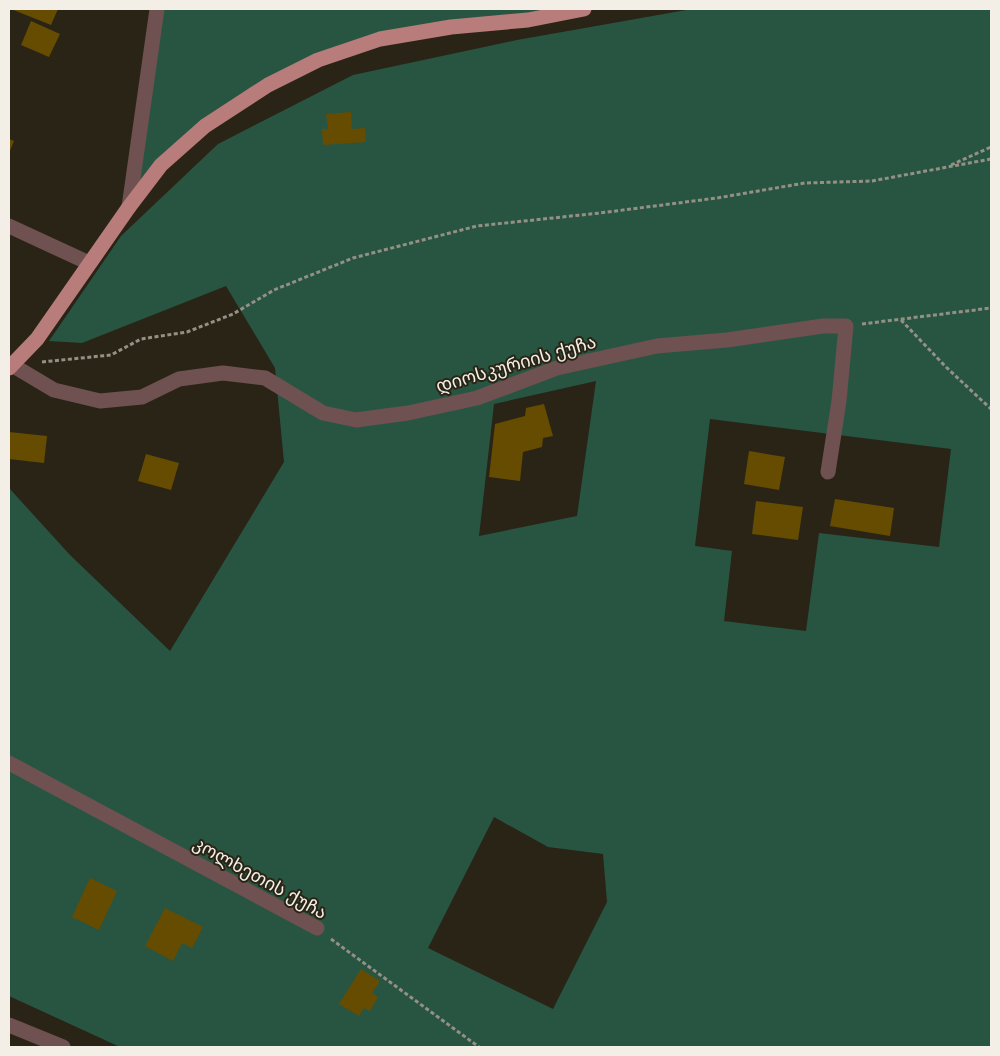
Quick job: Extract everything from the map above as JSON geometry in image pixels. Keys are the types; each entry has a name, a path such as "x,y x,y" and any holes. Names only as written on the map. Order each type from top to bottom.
{"main road":[{"path":"10,367 37,339 129,207 161,165 205,126 268,84 318,60 380,40 451,27 528,20 584,9"}],"street":[{"path":"129,207 157,9"},
{"path":"9,226 89,264"},
{"name":"დიოსკურიის ქუჩა","path":"10,367 54,390 100,401 142,397 179,379 223,372 265,378 323,413 356,420 408,413 477,398 557,368 657,346 727,340 823,326 846,326"},
{"path":"828,472 839,401 846,326"},
{"name":"კოლხეთის ქუჩა","path":"9,763 317,928"},
{"path":"9,1025 63,1047"}],"path":[{"path":"946,167 991,147"},
{"path":"10,367 111,355 141,339 187,332 233,314 274,290 353,258 477,226 717,198 805,183 872,181 991,159"},
{"path":"846,326 991,308"},
{"path":"900,319 946,367 991,409"},
{"name":"კოლხეთის ქუჩა","path":"317,928 479,1047"}],"green space":[{"path":"157,9 584,9 451,27 318,60 205,126 129,207"},
{"path":"692,9 991,9 991,1047 120,1047 9,996 9,488 70,555 170,651 284,462 275,368 226,286 82,343 49,341 121,236 218,144 353,75 517,40","holes":["596,381 577,516 479,536 494,404","710,419 951,449 939,547 819,533 806,631 724,621 732,551 695,546","494,817 548,847 603,854 607,902 553,1009 428,948"]}],"building":[{"path":"11,9 58,9 51,25"},
{"path":"31,21 60,34 49,57 21,45"},
{"path":"351,112 352,129 365,128 366,142 323,145 322,129 328,129 326,114"},
{"path":"9,139 14,141 9,153"},
{"path":"544,404 553,436 543,438 542,447 523,452 520,481 489,477 495,424 525,416 526,408"},
{"path":"9,432 47,436 44,463 9,459"},
{"path":"749,451 785,457 779,490 744,484"},
{"path":"146,454 179,463 171,490 138,481"},
{"path":"835,499 894,508 890,536 830,526"},
{"path":"756,501 803,507 798,540 752,534"},
{"path":"90,878 117,891 99,930 72,917"},
{"path":"165,908 203,927 192,948 182,943 173,961 145,946"},
{"path":"361,969 380,981 372,993 378,997 370,1011 364,1008 359,1016 339,1004"}]}
